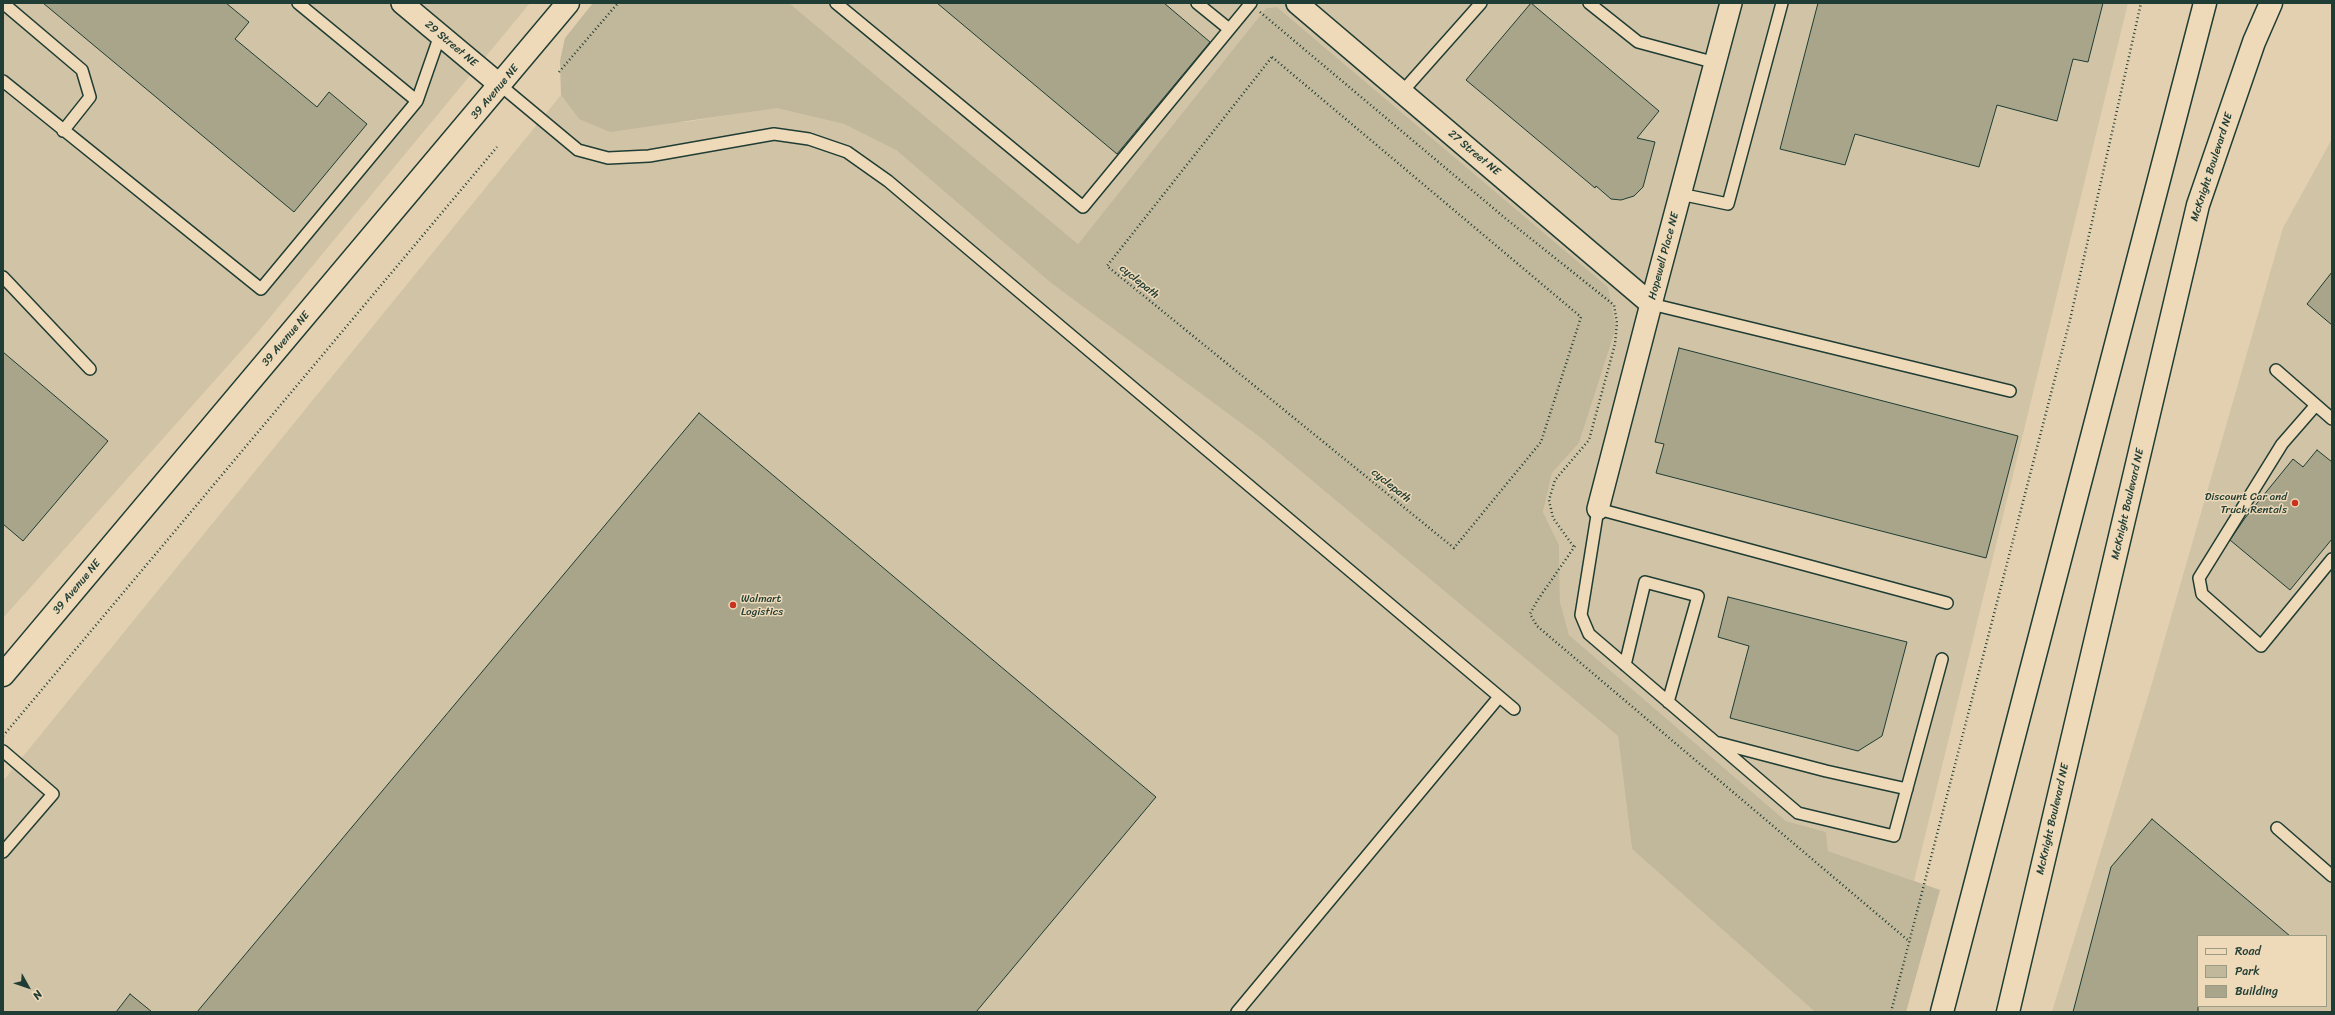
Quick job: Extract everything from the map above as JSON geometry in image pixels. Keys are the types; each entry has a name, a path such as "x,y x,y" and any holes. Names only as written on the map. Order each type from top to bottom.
{"main road":[{"name":"39 Avenue NE","path":"3,675 568,3"},
{"path":"1942,1012 2205,3"},
{"name":"McKnight Boulevard NE","path":"2008,1012 2198,205 2254,42 2271,3"}],"street":[{"name":"29 Street NE","path":"402,3 500,85"},
{"name":"27 Street NE","path":"1297,3 1651,304"},
{"name":"Hopewell Place NE","path":"1598,509 1680,194 1716,63 1730,3"}],"lane":[{"path":"3,3 82,70 90,97 63,131"},
{"path":"298,3 416,101"},
{"path":"836,3 1083,208 1250,4"},
{"path":"1197,3 1229,29"},
{"path":"1402,92 1481,3"},
{"path":"1589,3 1638,42 1716,63"},
{"path":"1680,194 1728,204 1782,3"},
{"path":"3,81 63,131 261,289 416,101 440,35"},
{"path":"500,85 578,150 608,158 649,156 774,134 809,139 847,152 894,186 1514,709"},
{"path":"3,277 90,369"},
{"path":"1651,304 2010,391"},
{"path":"2276,370 2332,419"},
{"path":"2316,404 2282,444 2199,578 2202,594 2261,646 2332,559"},
{"path":"1942,658 1894,836 1798,814 1589,634 1582,615 1598,509 1947,603"},
{"path":"1625,665 1645,582 1698,596 1668,702"},
{"path":"1238,1012 1499,697"},
{"path":"1715,742 1826,771 1906,789"},
{"path":"3,751 53,794 3,852"},
{"path":"2277,828 2332,876"}],"path":[{"path":"559,72 618,3"},
{"path":"1891,1012 2070,320 2141,3"},
{"path":"1250,4 1505,218 1614,305 1618,324 1615,344 1589,440 1556,480 1549,500 1553,518 1574,547"},
{"name":"cyclepath","path":"1272,57 1581,317 1541,442 1454,548 1107,266 1272,57"},
{"path":"3,736 497,147"}],"shaded area":[{"path":"3,3 530,3 257,333 3,618"},
{"path":"789,3 2128,3 1914,881 1828,851 1826,832 1786,821 1569,635 1560,602 1559,545 1543,512 1552,473 1579,443 1616,328 1608,287 1277,7 1266,8 1078,244"},
{"path":"561,95 579,119 686,122 777,107 844,124 896,150 1051,283 1261,438 1618,736 1632,849 1815,1012 3,1012 3,781"},
{"path":"2332,139 2332,1012 2052,1012 2150,690 2283,228"}],"green space":[{"path":"593,3 789,3 1078,244 1266,8 1277,7 1608,287 1616,328 1579,443 1552,473 1543,512 1559,545 1560,602 1569,635 1786,821 1826,832 1828,851 1940,890 1906,1012 1815,1012 1632,849 1618,736 1261,438 1051,283 896,150 844,124 777,108 610,132 579,119 561,95 560,61 565,38"}],"building":[{"path":"43,3 226,3 249,22 235,39 317,107 329,92 367,124 294,212"},
{"path":"937,3 1164,3 1210,42 1117,154"},
{"path":"1531,3 1659,111 1637,138 1655,142 1643,187 1634,196 1621,200 1611,199 1596,186 1595,188 1466,80"},
{"path":"1818,3 2103,3 2088,62 2073,59 2057,121 1997,105 1979,167 1855,134 1845,165 1780,149"},
{"path":"2332,272 2332,325 2307,304"},
{"path":"1679,348 2018,436 1986,558 1656,473 1664,444 1655,442"},
{"path":"3,352 108,441 23,541 3,524"},
{"name":"Walmart Logistics","path":"699,413 1156,797 976,1012 197,1012"},
{"name":"Discount Car and Truck Rentals","path":"2317,450 2332,462 2332,539 2290,590 2230,540 2245,518 2293,459 2303,467"},
{"path":"1728,597 1907,642 1882,736 1858,751 1730,718 1749,646 1718,637"},
{"path":"2152,819 2289,935 2197,935 2198,1012 2073,1012 2111,867"},
{"path":"130,994 152,1012 116,1012"}],"place":[{"name":"Discount Car and Truck Rentals","path":"2295,503"},
{"name":"Walmart Logistics","path":"733,605"}]}
